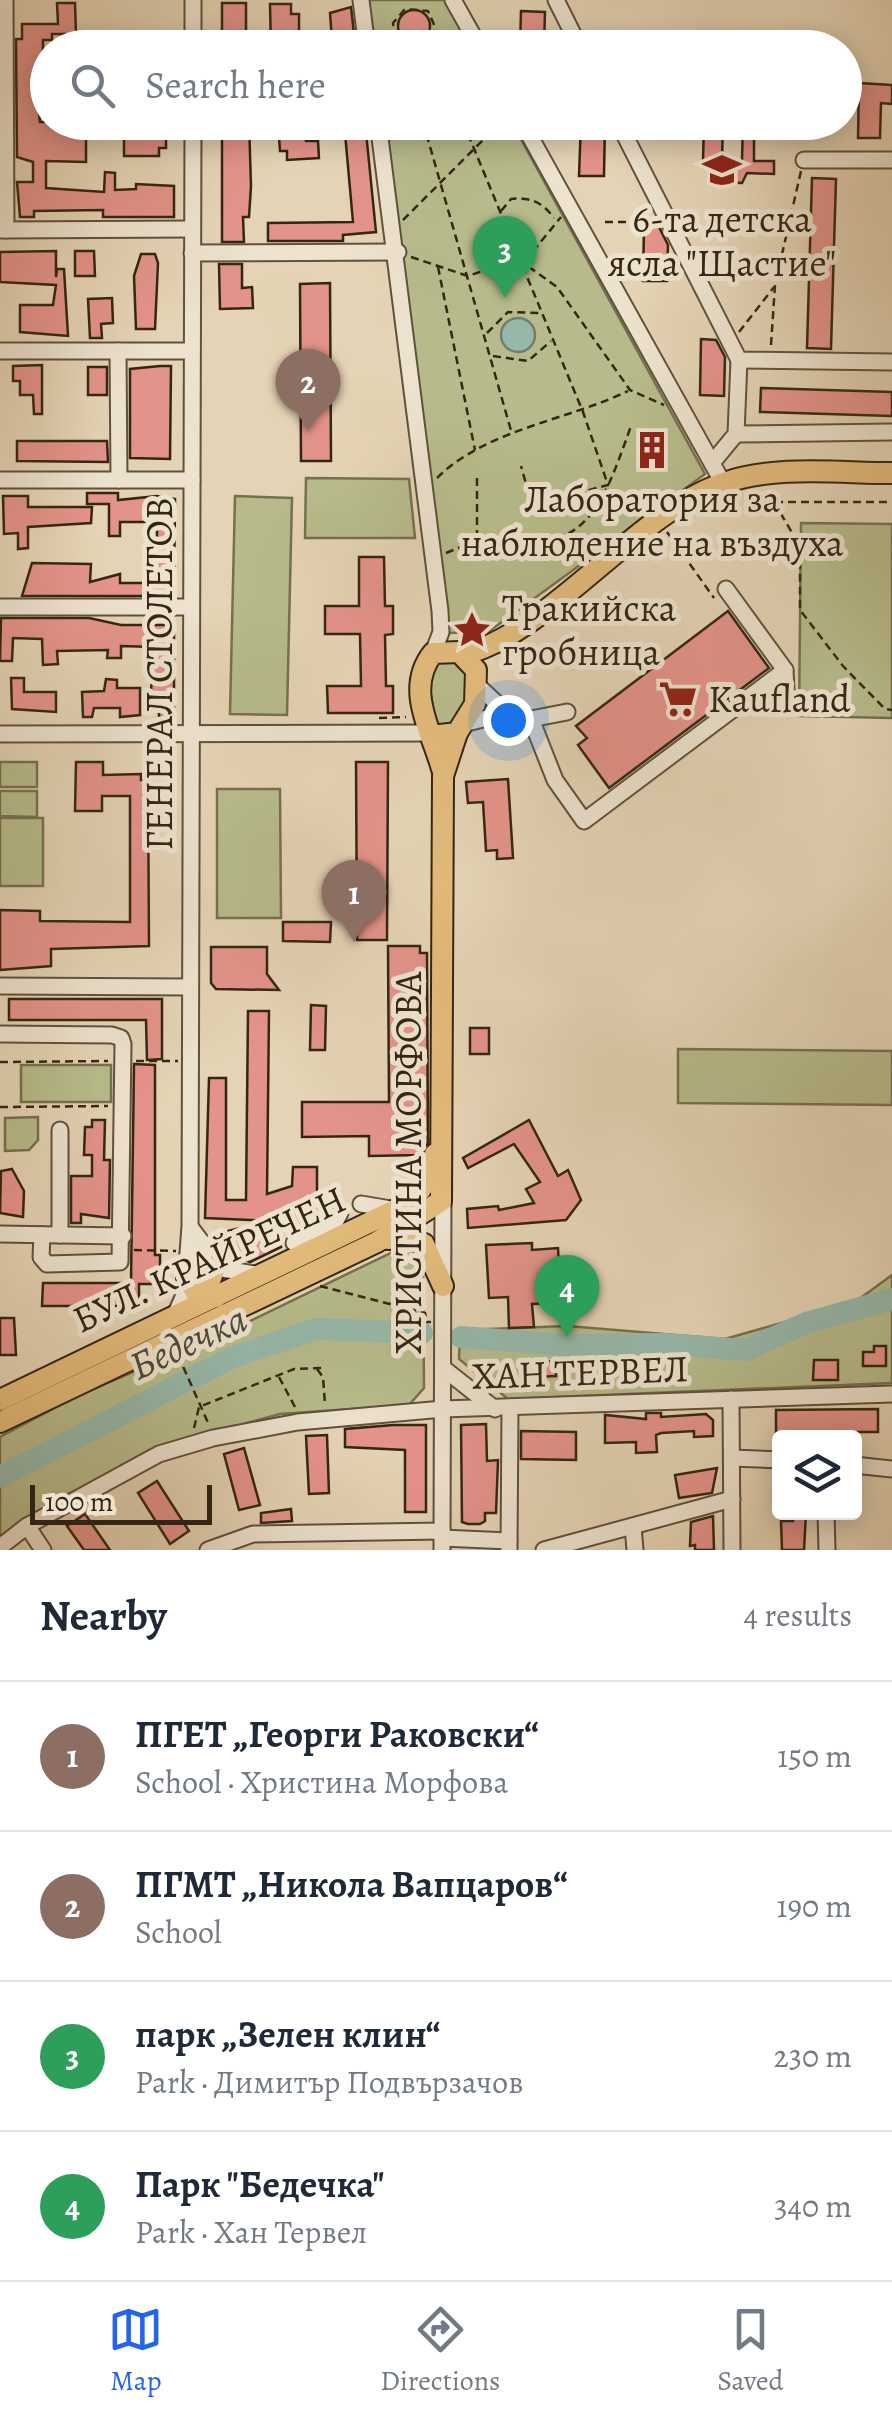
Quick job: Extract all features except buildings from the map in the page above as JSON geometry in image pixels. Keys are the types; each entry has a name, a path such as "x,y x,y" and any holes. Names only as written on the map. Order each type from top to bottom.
{"main road":[{"path":"422,705 421,675 433,654 461,654 497,646 678,509 723,483 778,473 892,474"},
{"name":"ХРИСТИНА МОРФОВА","path":"443,776 478,683 497,646"},
{"path":"461,654 478,683"},
{"name":"ХРИСТИНА МОРФОВА","path":"422,705 443,776 443,1108 438,1212"},
{"path":"430,734 462,728"},
{"name":"БУЛ. КРАЙРЕЧЕН","path":"0,1422 176,1333 264,1283 332,1237 401,1207 420,1194 431,1172 443,1108"},
{"path":"401,1207 438,1212"},
{"name":"БУЛ. КРАЙРЕЧЕН","path":"264,1283 376,1242 438,1212"},
{"path":"376,1242 406,1237 424,1244 443,1286"},
{"path":"176,1333 207,1299 216,1265"},
{"path":"187,1278 194,1292 207,1299 264,1283"},
{"name":"БУЛ. КРАЙРЕЧЕН","path":"0,1400 176,1333"}],"street":[{"path":"5,0 3,230 192,230"},
{"path":"193,0 193,30"},
{"path":"361,0 365,30"},
{"path":"556,0 571,30"},
{"path":"456,1 471,30"},
{"name":"ГЕНЕРАЛ СТОЛЕТОВ","path":"176,1333 187,1278 190,1226 193,140"},
{"path":"381,140 398,252 440,611 441,632 433,654"},
{"path":"532,140 723,483"},
{"path":"627,140 739,360 736,434 712,463"},
{"path":"804,160 892,160"},
{"path":"192,253 398,252"},
{"path":"0,351 192,351"},
{"path":"118,351 119,480"},
{"path":"739,360 892,362"},
{"path":"736,434 892,432"},
{"path":"0,480 192,480"},
{"path":"531,719 555,780 584,821 750,697 776,700 789,681 785,670 726,589"},
{"path":"0,608 192,607"},
{"path":"440,611 461,654"},
{"path":"478,683 506,713"},
{"path":"388,734 410,723 422,705"},
{"path":"462,728 506,713 531,719 567,712"},
{"path":"0,734 430,734"},
{"path":"0,986 190,986"},
{"path":"0,1034 116,1036 122,1041 122,1243 115,1265 50,1264 41,1257 42,1235"},
{"path":"60,1130 60,1235"},
{"path":"360,1204 401,1207"},
{"name":"ХРИСТИНА МОРФОВА","path":"438,1212 443,1286 442,1540"},
{"path":"294,1243 332,1237 340,1213"},
{"path":"190,1226 216,1265 264,1283"},
{"path":"0,1234 60,1235 122,1243"},
{"path":"208,1550 253,1534 322,1542 442,1540 509,1545 502,1408 443,1364"},
{"name":"ХАН ТЕРВЕЛ","path":"0,1547 27,1526 159,1454 212,1438 298,1422 443,1410 892,1394"},
{"path":"732,1399 732,1550"},
{"path":"732,1458 772,1460"},
{"path":"862,1466 892,1469"},
{"path":"544,1550 732,1500"},
{"path":"826,1520 826,1550"},
{"path":"27,1526 43,1550"},
{"path":"633,1526 635,1550"}],"path":[{"path":"393,30 400,12 410,7 432,16 434,30"},
{"path":"428,140 493,356 512,434"},
{"path":"470,140 583,412 608,485"},
{"path":"394,228 484,140"},
{"path":"770,360 774,286 804,160"},
{"path":"499,213 511,199 526,198 546,208 555,220"},
{"path":"398,252 468,276 530,255 555,220 572,212"},
{"path":"605,222 669,222"},
{"path":"516,258 557,287 630,390 684,414"},
{"path":"438,268 475,452"},
{"path":"730,343 774,286"},
{"path":"486,334 508,312 541,314"},
{"path":"493,356 528,361 552,340"},
{"path":"426,489 454,462 512,434 583,412 630,390"},
{"path":"434,558 477,541 546,545 592,514 631,426"},
{"path":"521,466 532,505 608,485"},
{"path":"477,478 477,541"},
{"path":"892,502 774,502 794,536 800,559 800,610 843,666 885,709 892,710"},
{"path":"667,532 721,607"},
{"path":"497,646 542,658"},
{"path":"0,1062 183,1061"},
{"path":"0,1107 123,1106"},
{"path":"122,1243 179,1251"},
{"path":"314,1284 426,1314 426,1322 443,1326"},
{"path":"176,1333 184,1376 212,1431"},
{"path":"316,1368 323,1377 325,1411"},
{"path":"199,1407 278,1375 323,1368"},
{"path":"278,1375 297,1414"},
{"path":"192,1436 199,1407"}],"green space":[{"path":"366,0 445,0 462,30 367,30"},
{"path":"380,140 521,140 705,474 488,632 448,633"},
{"path":"306,478 409,479 415,538 305,538"},
{"path":"235,496 292,498 287,715 230,714"},
{"path":"801,523 892,524 892,718 799,716"},
{"path":"455,658 471,681 458,724 436,726 428,677 438,662"},
{"path":"0,762 37,762 37,787 0,787"},
{"path":"217,789 280,789 281,918 217,918"},
{"path":"0,791 37,791 37,817 0,816"},
{"path":"0,818 43,818 43,886 0,886"},
{"path":"678,1049 892,1051 892,1105 678,1103"},
{"path":"21,1065 111,1065 111,1102 21,1102"},
{"path":"38,1117 38,1140 29,1150 5,1151 5,1118"},
{"path":"403,1247 417,1253 423,1268 424,1388 409,1405 280,1414 161,1446 0,1540 0,1437 81,1394 223,1334"},
{"path":"892,1275 892,1383 508,1399 459,1359 460,1330 567,1326 725,1339 855,1302"}],"shaded area":[{"path":"518,318 530,323 535,335 530,347 518,352 506,347 501,335 506,323"}],"waterway":[{"name":"Бедечка","path":"461,1337 565,1345 665,1344 746,1350 806,1323 892,1299"},
{"name":"Бедечка","path":"0,1477 233,1357 316,1329 422,1333"}],"place":[{"name":"6-та детска ясла \"Щастие\"","path":"722,170"},
{"name":"парк „Зелен клин“","path":"505,298"},
{"name":"ПГМТ „Никола Вапцаров“","path":"308,431"},
{"name":"Лаборатория за наблюдение на въздуха","path":"652,450"},
{"name":"Тракийска гробница","path":"472,630"},
{"name":"Kaufland","path":"678,699"},
{"name":"ПГЕТ „Георги Раковски“","path":"354,942"},
{"name":"Парк \"Бедечка\"","path":"567,1337"}]}
